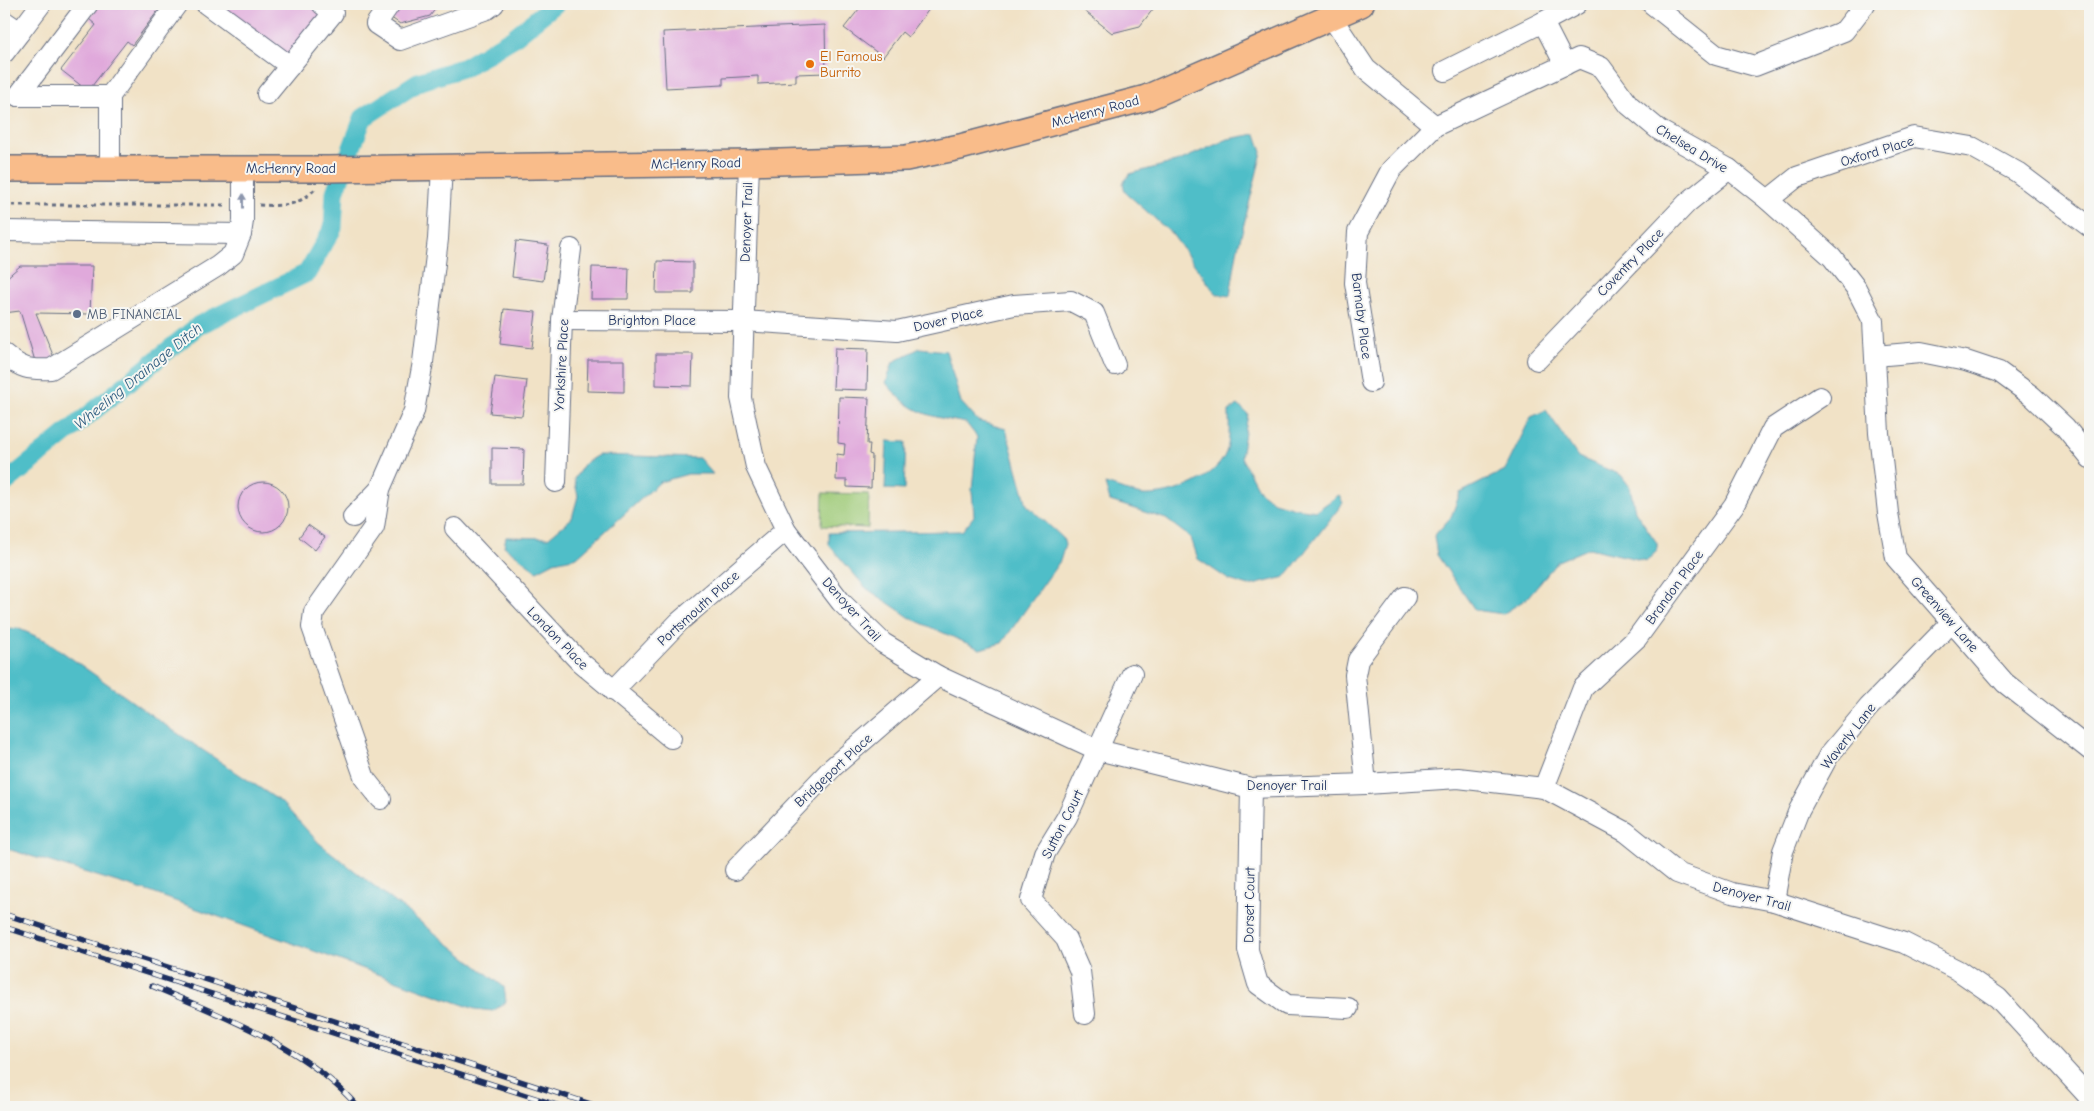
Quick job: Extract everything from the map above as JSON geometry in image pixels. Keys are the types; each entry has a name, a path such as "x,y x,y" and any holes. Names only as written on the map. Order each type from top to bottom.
{"main road":[{"name":"McHenry Road","path":"4,168 244,168 323,178 381,168 749,163 906,158 960,147 1146,98 1322,11 1361,4"}],"street":[{"path":"4,53 12,26 41,4"},
{"path":"88,4 18,96 110,96"},
{"path":"110,169 110,96 177,4"},
{"path":"206,4 290,66"},
{"path":"267,94 333,13 322,4"},
{"path":"390,4 376,24 400,40 487,9 494,4"},
{"path":"1445,71 1577,4"},
{"path":"1652,4 1716,56 1755,66 1844,31 1865,4"},
{"path":"1322,11 1366,69 1434,126"},
{"path":"1543,22 1565,65"},
{"name":"Chelsea Drive","path":"1434,126 1579,58 1601,67 1629,104 1659,130 1729,169 1768,200 1832,257 1856,288 1874,321 1879,433"},
{"name":"Barnaby Place","path":"1372,382 1355,283 1358,232 1391,170 1434,126"},
{"name":"Oxford Place","path":"1768,200 1797,177 1914,137 1972,147 2017,172 2090,228"},
{"name":"Denoyer Trail","path":"749,163 742,320 741,398 756,467 786,530 841,602 882,644 938,676 1098,750 1250,788 1366,784 1458,778 1544,788 1626,832 1677,873 1732,893 1774,901 1904,943 1959,971 1998,998 2090,1098"},
{"path":"381,799 365,779 312,627 316,608 374,527 380,489 414,411 424,362 438,239 442,167"},
{"path":"4,354 14,363 27,370 51,370 218,266 233,254 241,234 244,168"},
{"name":"Coventry Place","path":"1536,360 1687,203 1729,169"},
{"path":"4,231 241,234"},
{"name":"Yorkshire Place","path":"556,482 562,320 571,249"},
{"name":"Dover Place","path":"742,320 897,331 1014,305 1071,301 1094,314 1116,365"},
{"name":"Brighton Place","path":"562,320 742,320"},
{"path":"1875,356 1921,352 1966,361 1999,372 2032,396 2065,427 2090,458"},
{"name":"Brandon Place","path":"1544,788 1583,688 1638,638 1734,505 1773,428 1820,397"},
{"name":"Greenview Lane","path":"1879,433 1888,513 1896,558 2005,683 2090,750"},
{"path":"353,517 380,489"},
{"name":"London Place","path":"455,528 580,662 671,738"},
{"name":"Portsmouth Place","path":"613,691 679,622 786,530"},
{"path":"1366,784 1355,675 1358,660 1405,597"},
{"name":"Waverly Lane","path":"1774,901 1782,851 1799,810 1829,755 1869,707 1952,622"},
{"name":"Sutton Court","path":"1084,1014 1080,971 1066,938 1031,900 1045,853 1067,817 1132,674"},
{"name":"Bridgeport Place","path":"735,870 833,767 938,676"},
{"name":"Dorset Court","path":"1250,788 1248,950 1258,984 1287,1005 1348,1008"}],"path":[{"path":"4,205 292,205 303,200 323,178"}],"green space":[{"path":"823,493 869,494 868,528 822,526"}],"water":[{"path":"1256,134 1262,152 1237,252 1230,296 1216,294 1172,234 1125,192 1123,183 1130,174 1179,161 1228,139"},
{"path":"920,348 946,351 961,402 978,421 1006,429 1027,505 1063,538 1065,545 1060,561 1002,643 980,649 912,619 866,588 829,545 829,533 962,531 974,516 972,490 977,437 966,423 931,415 913,407 886,383 893,362"},
{"path":"1238,405 1248,414 1241,457 1259,491 1274,502 1316,511 1339,495 1343,503 1285,577 1249,586 1229,580 1198,559 1191,538 1166,519 1110,501 1105,484 1133,493 1154,495 1181,489 1206,476 1217,467 1224,457 1229,441 1229,411"},
{"path":"1546,410 1578,457 1621,475 1630,487 1635,511 1657,543 1657,551 1646,561 1589,548 1558,561 1526,599 1503,614 1475,610 1437,555 1434,536 1451,517 1460,493 1505,470 1531,417"},
{"path":"887,441 906,442 904,490 885,489"},
{"path":"598,455 699,458 713,474 688,474 660,482 577,557 554,562 537,571 504,546 506,537 548,538 572,518 578,496 574,479 585,463"},
{"path":"17,628 47,641 171,729 281,802 319,843 504,987 506,1002 493,1011 475,1009 150,892 4,848 4,631"}],"building":[{"path":"100,4 163,4 132,45 127,41 88,91 61,70 96,25 89,19"},
{"path":"215,4 310,4 325,15 291,61"},
{"path":"399,4 439,4 430,16 400,24 390,17"},
{"path":"863,4 933,4 908,37 902,32 883,57 844,28"},
{"path":"1087,4 1157,4 1140,26 1112,33 1082,9"},
{"path":"825,25 826,73 796,74 796,82 758,84 758,76 723,78 723,85 666,88 663,32"},
{"path":"516,241 548,245 543,281 512,277"},
{"path":"657,261 693,262 693,293 656,293"},
{"name":"MB FINANCIAL","path":"20,266 92,266 90,314 36,313 55,360 35,361 20,311 4,313 4,280"},
{"path":"592,267 629,268 628,299 591,299"},
{"path":"504,309 536,312 532,348 500,344"},
{"path":"835,348 868,349 867,390 833,389"},
{"path":"656,354 693,354 692,386 656,385"},
{"path":"588,360 624,360 624,392 587,391"},
{"path":"495,377 527,381 522,416 490,413"},
{"path":"839,397 869,398 867,444 870,444 869,454 872,455 871,488 847,487 847,480 836,480 837,454 844,455 845,444 838,443"},
{"path":"492,448 524,449 523,484 492,484"},
{"path":"263,482 273,484 281,489 286,497 288,507 286,517 281,525 273,530 263,532 253,530 245,525 240,517 238,507 240,497 245,489 253,484"},
{"path":"308,525 325,537 315,550 299,537"}],"waterway":[{"name":"Wheeling Drainage Ditch","path":"4,484 199,325 307,273 333,228 335,192 363,118 418,82 465,67 513,38 555,4"}],"railway":[{"path":"4,914 600,1107"},
{"path":"4,927 563,1107"},
{"path":"152,986 235,1022 289,1050 314,1067 358,1107"}],"place":[{"name":"El Famous Burrito","path":"810,64"},
{"name":"MB FINANCIAL","path":"77,314"}]}
